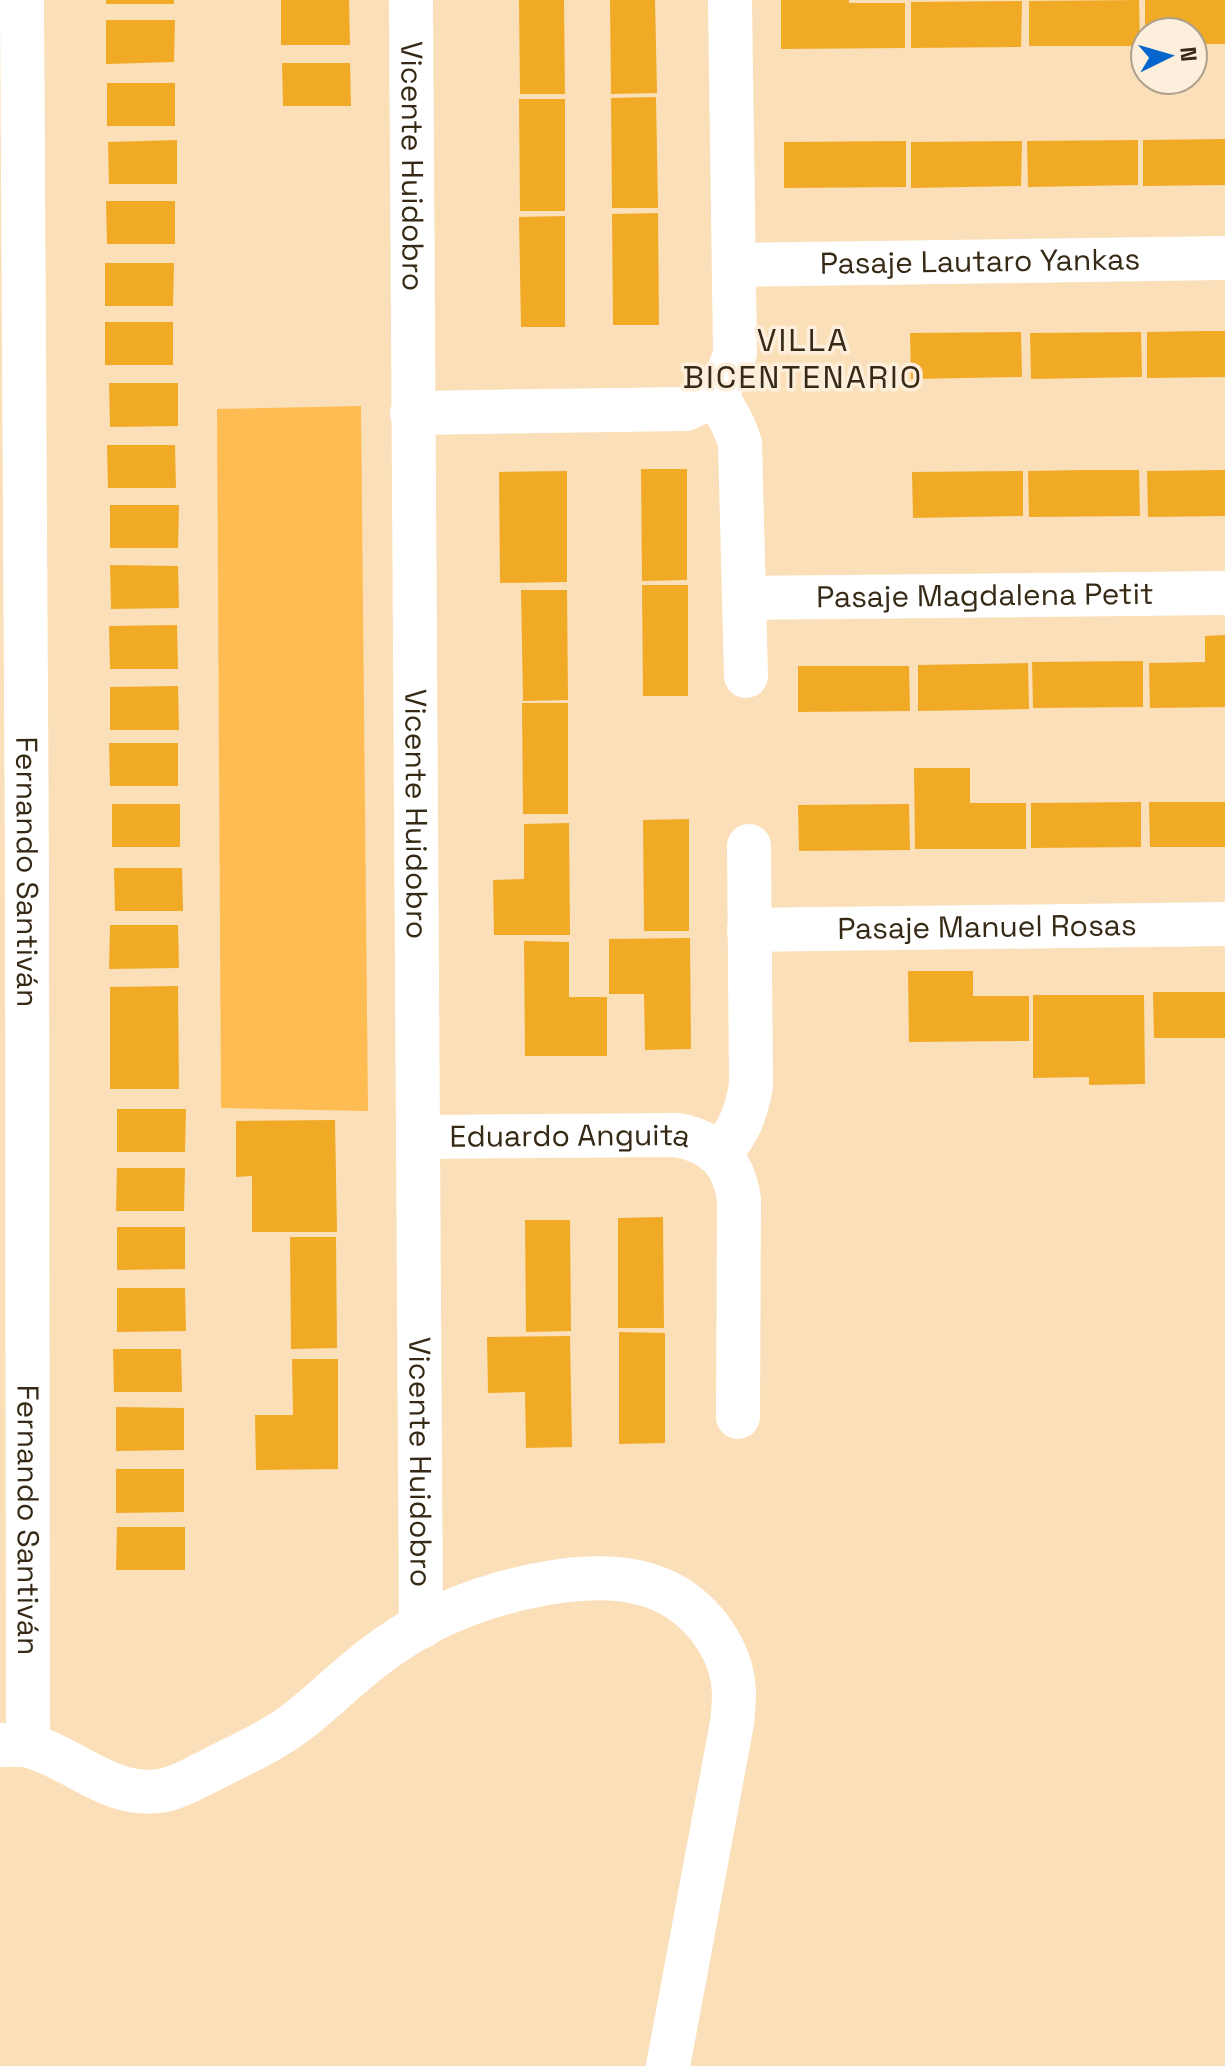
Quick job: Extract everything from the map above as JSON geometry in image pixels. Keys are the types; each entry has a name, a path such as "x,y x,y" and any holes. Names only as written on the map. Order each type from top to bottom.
{"street":[{"name":"Fernando Santiván","path":"14,1745 13,773 22,0"},
{"name":"Vicente Huidobro","path":"411,0 421,1627"},
{"path":"412,413 686,409 701,403 725,382 735,352 730,0"},
{"name":"Pasaje Lautaro Yankas","path":"734,265 1225,258"},
{"path":"713,393 725,407 740,443 746,676"},
{"name":"Pasaje Magdalena Petit","path":"745,598 1225,593"},
{"path":"738,1417 739,1200 737,1184 719,1154 742,1123 751,1086 749,846"},
{"name":"Pasaje Manuel Rosas","path":"749,930 1225,924"},
{"name":"Eduardo Anguita","path":"418,1137 677,1135 692,1138 719,1154"},
{"path":"14,1745 83,1769 111,1785 136,1791 162,1791 187,1783 247,1753 297,1722 392,1643 438,1616 487,1597 573,1579 636,1581 665,1591 691,1607 712,1629 727,1658 734,1690 732,1723 668,2066"}],"shaded area":[{"path":"361,406 368,1111 221,1108 217,409"}],"building":[{"path":"106,0 174,0 174,4 106,4"},
{"path":"281,0 349,0 350,45 281,45"},
{"path":"519,0 564,0 565,94 520,94"},
{"path":"610,0 655,0 657,93 611,94"},
{"path":"781,0 905,3 905,48 781,49"},
{"path":"1139,0 1139,16 1129,16 1129,46 1029,46 1029,1"},
{"path":"1145,0 1225,0 1225,44 1209,44 1209,16 1145,16"},
{"path":"1022,1 1021,47 911,48 911,2"},
{"path":"106,20 175,20 174,62 106,64"},
{"path":"282,63 350,63 351,106 283,106"},
{"path":"107,83 175,83 175,126 107,126"},
{"path":"656,97 658,208 612,208 611,98"},
{"path":"519,99 565,99 565,211 520,211"},
{"path":"1225,139 1225,185 1143,186 1143,140"},
{"path":"177,140 177,184 109,184 108,142"},
{"path":"1138,140 1138,185 1028,187 1027,141"},
{"path":"906,141 906,187 784,188 784,142"},
{"path":"1022,141 1021,186 911,188 911,142"},
{"path":"106,201 175,201 175,244 107,244"},
{"path":"658,213 659,325 613,325 612,214"},
{"path":"565,216 565,327 521,327 519,217"},
{"path":"105,263 174,263 173,306 105,306"},
{"path":"105,322 173,322 173,365 105,365"},
{"path":"1225,331 1225,377 1147,378 1147,332"},
{"path":"1021,332 1022,377 911,379 910,333"},
{"path":"1141,332 1142,377 1031,379 1030,333"},
{"path":"109,383 178,383 178,426 110,427"},
{"path":"107,445 175,445 176,488 108,488"},
{"path":"641,469 687,469 687,580 642,581"},
{"path":"1139,470 1140,516 1029,517 1028,471"},
{"path":"1225,470 1225,516 1148,517 1147,471"},
{"path":"567,471 567,582 500,583 499,472"},
{"path":"1023,471 1023,516 913,518 912,472"},
{"path":"110,505 179,505 178,548 110,548"},
{"path":"110,565 178,566 179,608 111,609"},
{"path":"642,585 688,585 688,696 643,696"},
{"path":"521,590 567,590 568,700 523,701"},
{"path":"177,625 178,669 110,669 109,626"},
{"path":"1225,635 1225,707 1150,708 1149,663 1205,662 1205,636"},
{"path":"1143,661 1143,707 1033,708 1032,662"},
{"path":"1028,663 1029,709 918,711 918,665"},
{"path":"798,666 909,666 910,711 798,712"},
{"path":"178,686 179,730 110,730 110,687"},
{"path":"522,703 568,703 568,814 523,814"},
{"path":"109,743 178,743 178,786 110,786"},
{"path":"914,768 970,768 970,803 1026,803 1026,849 915,849"},
{"path":"1141,802 1141,847 1031,848 1031,803"},
{"path":"1149,802 1225,802 1225,847 1150,847"},
{"path":"112,804 180,804 180,847 112,847"},
{"path":"909,804 910,850 799,851 798,805"},
{"path":"689,819 689,931 644,931 643,820"},
{"path":"569,823 570,935 494,935 493,880 524,879 524,824"},
{"path":"114,868 182,868 183,911 115,911"},
{"path":"110,925 178,925 179,968 109,969"},
{"path":"690,938 691,1049 645,1050 644,994 609,994 609,939"},
{"path":"524,941 569,942 569,997 607,997 607,1056 525,1056"},
{"path":"908,971 973,971 973,996 1029,996 1029,1041 909,1042"},
{"path":"178,986 179,1089 110,1089 110,987"},
{"path":"1153,992 1225,992 1225,1038 1154,1038"},
{"path":"1033,995 1144,995 1145,1084 1089,1085 1089,1077 1033,1078"},
{"path":"117,1109 186,1109 185,1152 117,1152"},
{"path":"335,1120 337,1232 252,1232 252,1176 236,1177 236,1121"},
{"path":"117,1168 185,1168 184,1211 116,1211"},
{"path":"663,1217 664,1328 618,1328 618,1218"},
{"path":"525,1220 570,1220 571,1331 526,1332"},
{"path":"117,1227 185,1227 185,1269 117,1270"},
{"path":"290,1237 336,1237 337,1348 291,1349"},
{"path":"117,1288 185,1288 186,1331 117,1332"},
{"path":"619,1332 665,1333 665,1443 619,1444"},
{"path":"570,1336 572,1447 526,1448 525,1392 488,1393 487,1337"},
{"path":"113,1349 181,1349 182,1392 114,1392"},
{"path":"292,1359 338,1359 338,1469 256,1470 255,1415 293,1415"},
{"path":"116,1407 184,1408 184,1450 116,1451"},
{"path":"116,1469 184,1469 184,1512 116,1513"},
{"path":"117,1527 185,1527 185,1570 116,1570"}],"district":[{"name":"VILLA BICENTENARIO","path":"803,358"}]}
